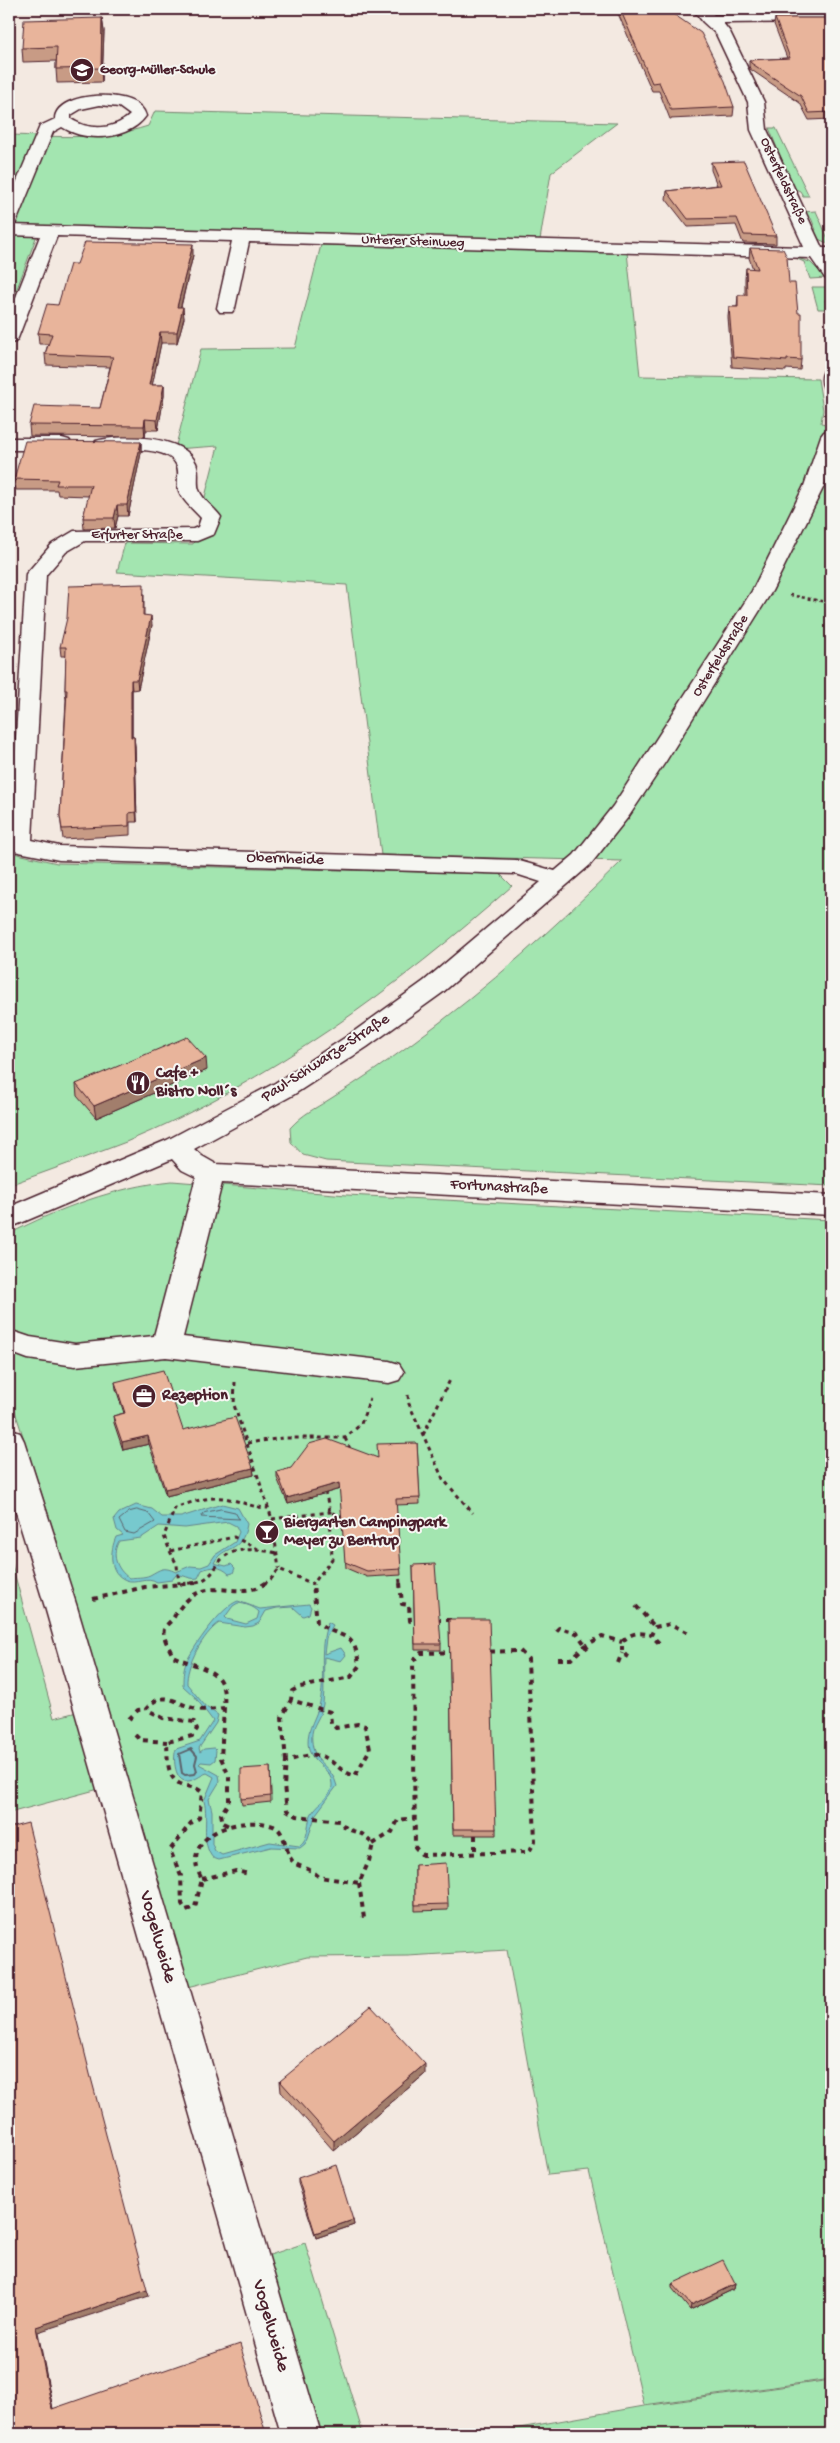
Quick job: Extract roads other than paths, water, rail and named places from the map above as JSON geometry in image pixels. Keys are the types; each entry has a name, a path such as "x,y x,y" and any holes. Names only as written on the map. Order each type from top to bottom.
{"street":[{"path":"704,14 831,18"},
{"name":"Osterfeldstraße","path":"704,14 723,32 756,102 759,130 786,192 824,253 831,274"},
{"path":"9,220 46,129 63,121"},
{"name":"Unterer Steinweg","path":"9,230 824,253"},
{"path":"9,338 50,232"},
{"path":"226,308 241,237"},
{"path":"831,374 831,384"},
{"name":"Osterfeldstraße","path":"582,860 621,811 651,768 762,591 814,486 831,436"},
{"name":"Erfurter Straße","path":"9,444 154,445 170,450 186,464 189,490 211,517 207,530 197,535 81,535 60,548 36,574 14,844"},
{"name":"Obernheide","path":"14,844 59,854 516,867 531,870 559,881"},
{"name":"Paul-Schwarze-Straße","path":"9,1218 113,1176 176,1147 284,1088 358,1041 433,988 582,860"},
{"name":"Fortunastraße","path":"176,1147 192,1163 211,1173 831,1205"},
{"path":"166,1346 211,1173"},
{"path":"9,1341 28,1348 75,1355 166,1346 237,1354 387,1377"},
{"name":"Vogelweide","path":"9,1441 61,1607 169,2004 301,2434"}],"water":[{"path":"222,1504 238,1508 247,1524 245,1534 237,1545 222,1553 214,1563 226,1566 231,1564 235,1568 233,1573 229,1574 220,1568 209,1568 202,1570 198,1578 176,1575 172,1580 157,1582 149,1579 130,1581 120,1577 113,1567 112,1561 112,1549 116,1537 123,1535 117,1530 114,1519 119,1513 136,1505 152,1509 162,1517 181,1517","holes":["228,1522 236,1526 239,1532 235,1542 215,1555 209,1564 201,1567 190,1566 176,1572 162,1569 148,1576 129,1578 116,1561 115,1551 119,1541 141,1538 159,1526 185,1528"]},
{"path":"238,1601 260,1609 309,1604 311,1607 309,1614 303,1616 293,1607 266,1611 259,1623 253,1626 245,1627 219,1623 207,1635 192,1659 187,1676 187,1684 206,1707 218,1715 216,1723 199,1748 200,1752 204,1749 214,1748 216,1750 215,1760 211,1763 201,1762 199,1764 219,1775 220,1781 209,1799 212,1811 212,1844 215,1851 222,1855 270,1842 299,1846 305,1839 311,1815 332,1788 329,1774 311,1755 308,1744 309,1732 321,1696 323,1643 328,1622 333,1625 326,1638 324,1654 341,1648 346,1655 341,1661 324,1657 323,1704 313,1729 312,1740 315,1754 332,1774 337,1786 316,1814 305,1844 300,1848 271,1847 219,1860 213,1858 209,1852 206,1838 204,1801 214,1777 207,1773 191,1780 185,1781 181,1779 175,1767 175,1757 176,1749 200,1741 213,1721 195,1697 183,1686 184,1672 186,1663 201,1638 231,1604","holes":["238,1603 252,1607 259,1612 257,1619 246,1624 227,1619 225,1617 233,1606"]}],"place":[{"name":"Georg-Müller-Schule","path":"82,70"},
{"name":"Cafe + Bistro Noll´s","path":"138,1083"},
{"name":"Rezeption","path":"144,1396"},
{"name":"Biergarten Campingpark Meyer zu Bentrup","path":"267,1532"}]}
